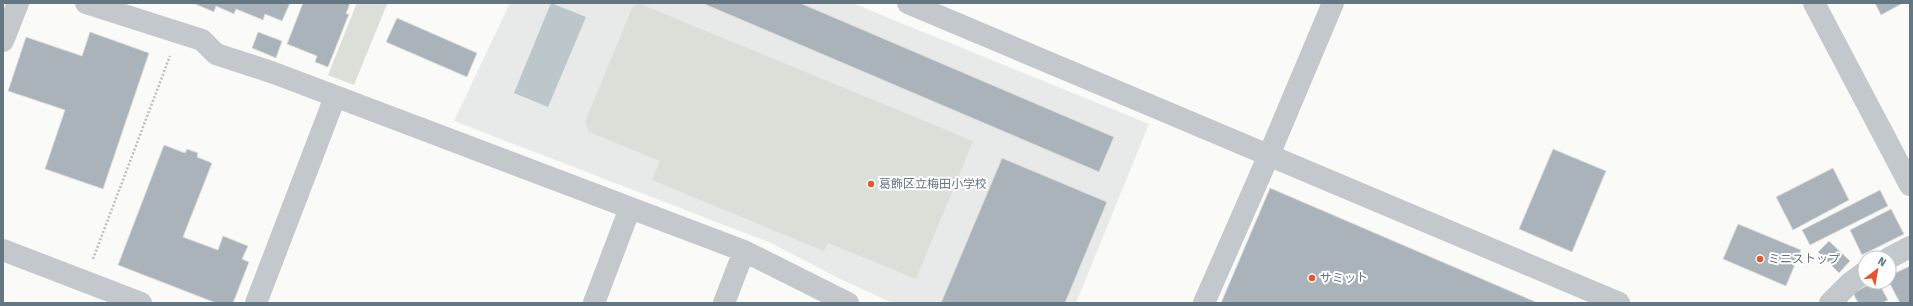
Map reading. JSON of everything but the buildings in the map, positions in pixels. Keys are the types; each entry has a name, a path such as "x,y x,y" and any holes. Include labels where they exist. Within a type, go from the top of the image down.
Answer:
{"street":[{"path":"3,41 18,3"},
{"path":"86,3 202,40 216,54 274,73 744,251 848,303"},
{"path":"908,3 1619,303"},
{"path":"1204,303 1270,155 1333,3"},
{"path":"1814,3 1910,185"},
{"path":"256,303 335,97"},
{"path":"594,303 630,208"},
{"path":"1897,254 1910,247"},
{"path":"3,250 141,303"},
{"path":"724,303 744,251"},
{"path":"1830,303 1857,278"}],"path":[{"path":"85,282 172,50"}],"shaded area":[{"path":"357,3 387,4 354,85 328,75"},
{"name":"葛飾区立梅田小学校","path":"510,3 852,3 1149,124 1076,303 893,303 842,280 771,243 454,121"},
{"path":"551,3 586,17 548,107 514,93"},
{"path":"638,3 973,141 916,279 828,243 824,251 652,180 660,161 589,132 585,122 633,6"}],"place":[{"name":"葛飾区立梅田小学校","path":"871,184"},
{"name":"ミニストップ","path":"1760,259"},
{"name":"サミット","path":"1312,278"}]}
